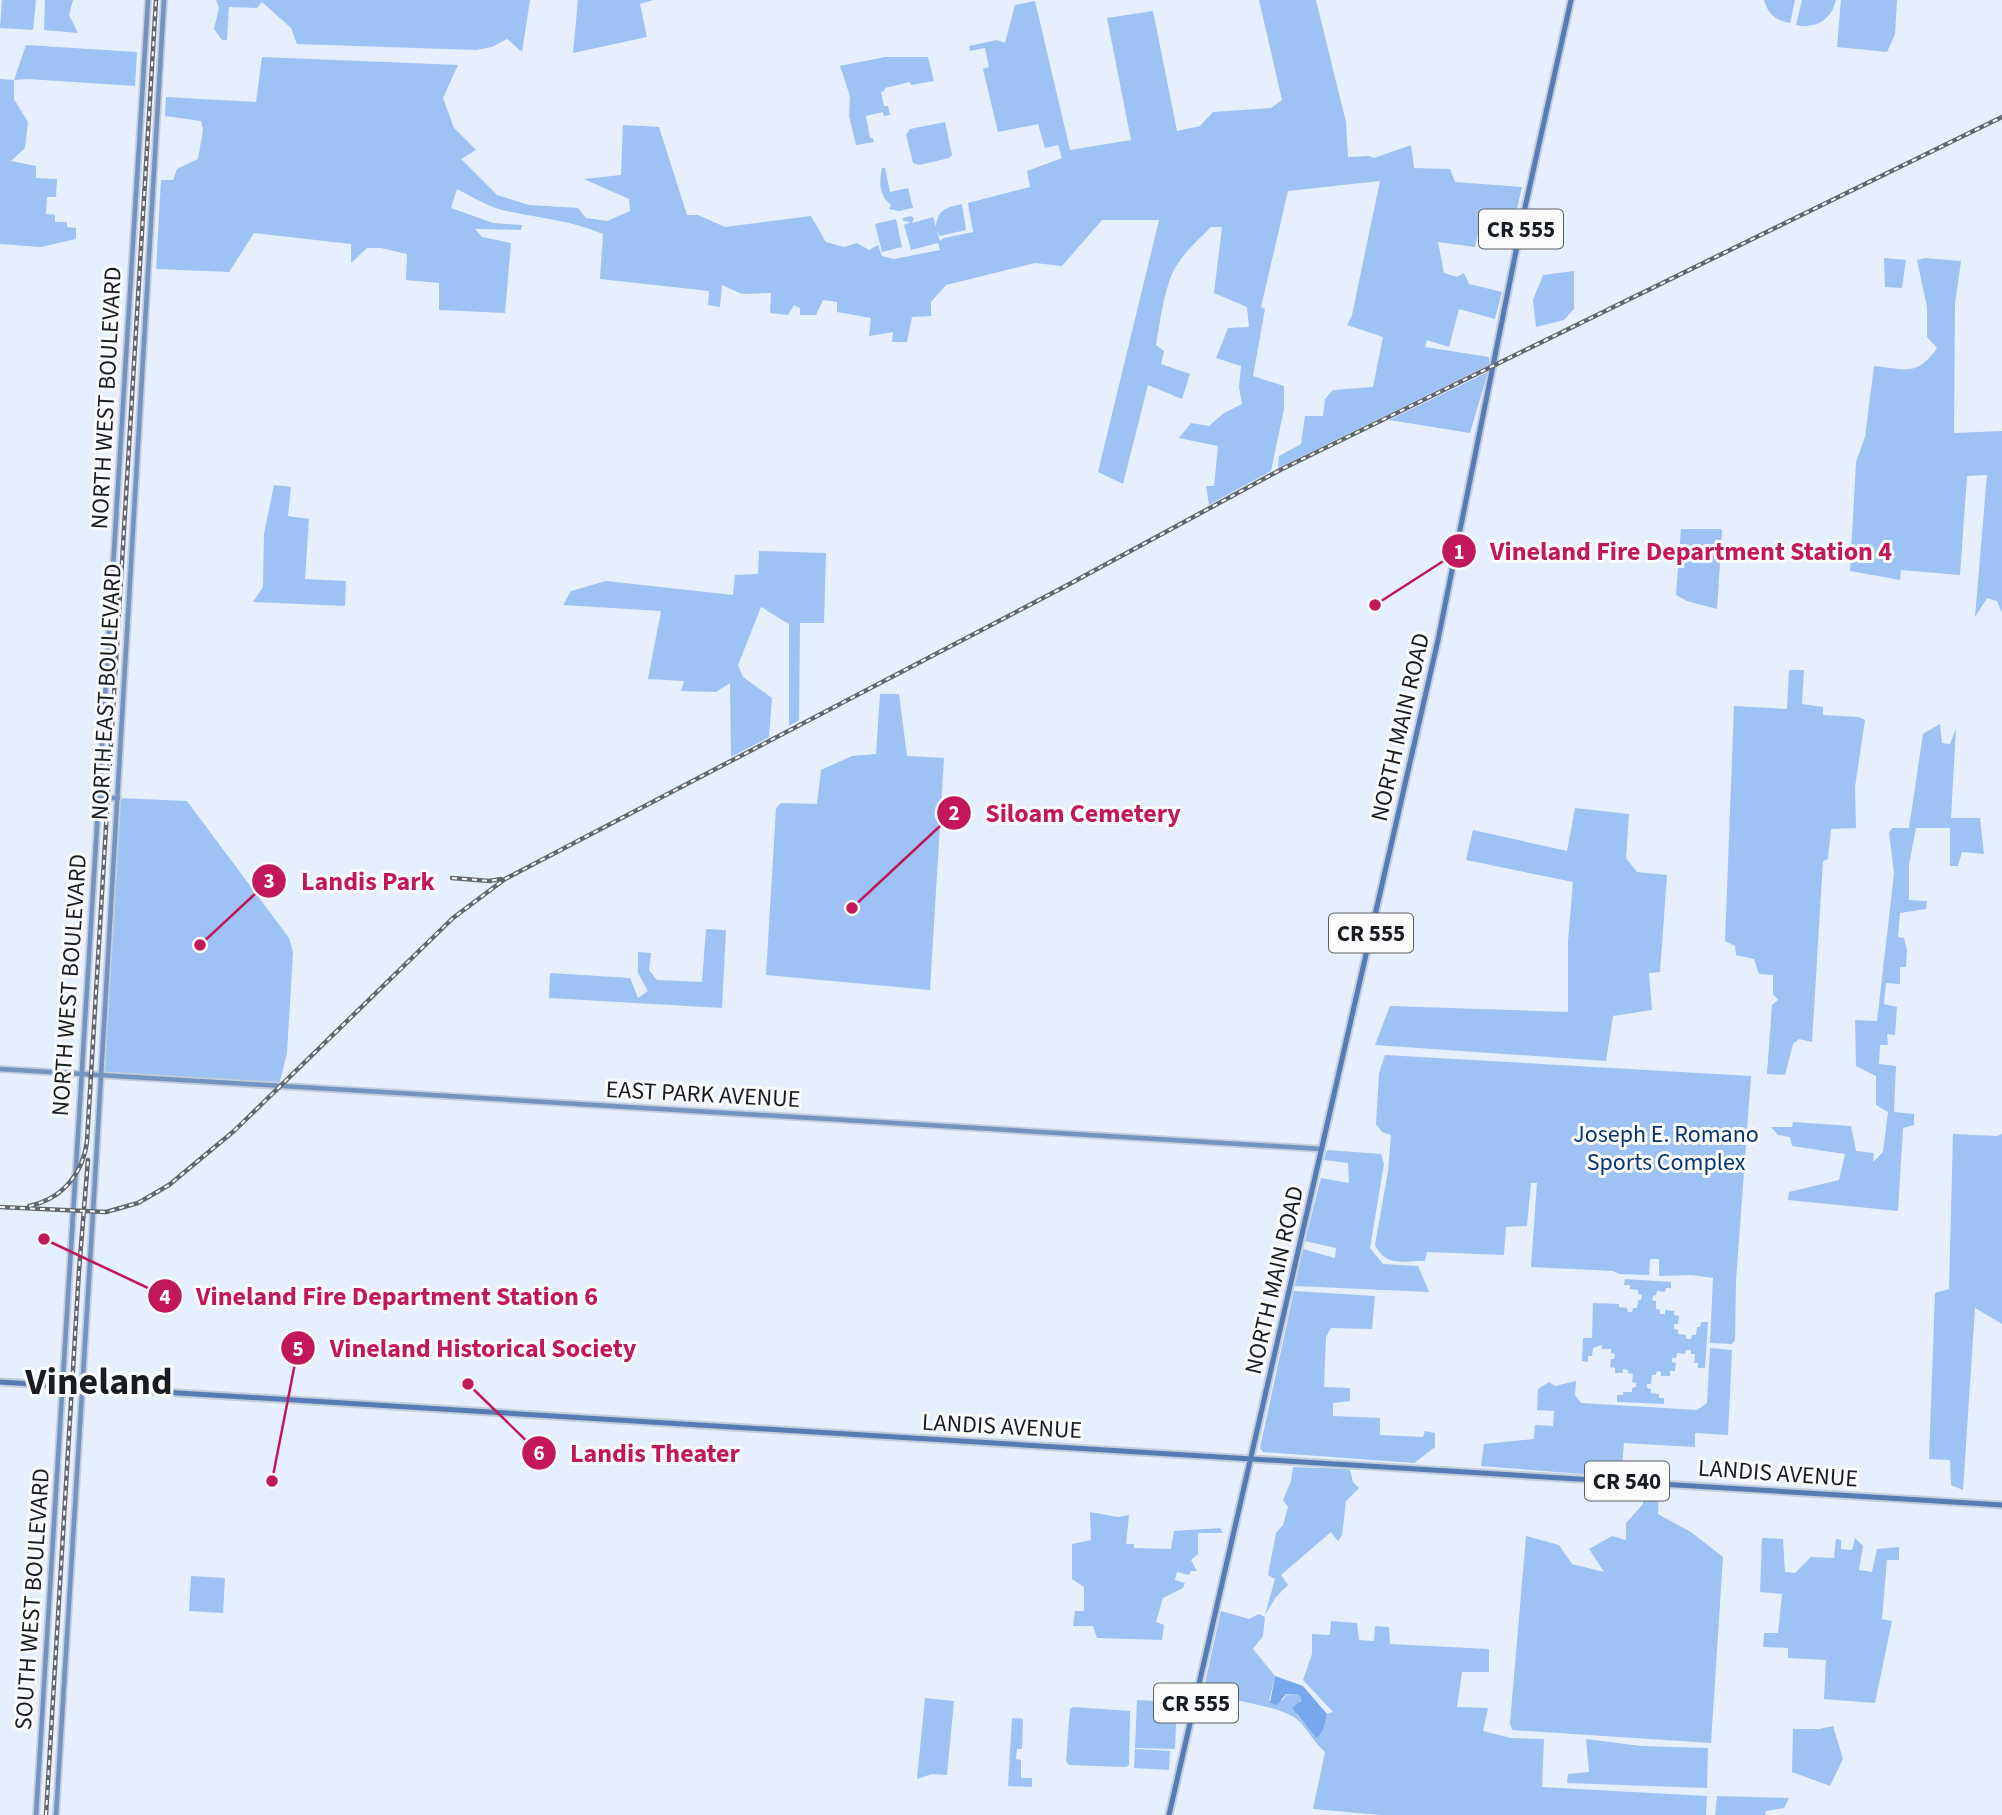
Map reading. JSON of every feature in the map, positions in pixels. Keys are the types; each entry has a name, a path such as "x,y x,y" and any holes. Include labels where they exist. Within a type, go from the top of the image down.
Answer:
{"main road":[{"name":"NORTH WEST BOULEVARD","path":"62,1385 148,0"},
{"name":"NORTH EAST BOULEVARD","path":"56,1815 164,0"},
{"name":"NORTH MAIN ROAD","path":"1251,1459 1440,628 1522,221 1571,0"},
{"path":"99,798 118,798"},
{"name":"EAST PARK AVENUE","path":"0,1069 1322,1149"},
{"name":"LANDIS AVENUE","path":"0,1382 2002,1505"},
{"name":"SOUTH WEST BOULEVARD","path":"36,1815 62,1385"},
{"name":"CR 555","path":"1169,1815 1251,1459"}],"green space":[{"path":"2,0 36,0 33,30 0,28"},
{"path":"45,0 73,0 69,15 78,33 44,30"},
{"path":"216,0 530,0 522,52 507,39 492,47 476,50 297,44 291,28 262,2 257,8 229,7 227,40 222,40 214,29 219,8"},
{"path":"578,0 653,0 640,4 647,37 573,53"},
{"path":"1259,0 1316,0 1346,122 1348,157 1374,158 1411,145 1414,168 1450,169 1455,182 1522,187 1514,222 1481,222 1475,247 1438,242 1444,273 1457,277 1464,273 1469,284 1502,292 1495,319 1459,309 1449,347 1427,340 1425,347 1489,357 1489,365 1278,468 1279,456 1301,444 1305,416 1323,416 1325,399 1333,390 1373,387 1383,337 1347,325 1352,315 1380,181 1288,191 1261,307 1265,309 1253,376 1284,386 1284,409 1271,471 1209,505 1206,486 1214,486 1218,446 1179,438 1191,423 1209,426 1224,413 1242,404 1239,387 1241,366 1216,358 1228,328 1249,327 1247,307 1214,293 1222,227 1211,227 1184,255 1172,274 1156,345 1164,351 1161,364 1190,374 1182,399 1148,385 1123,484 1098,472 1159,220 1102,220 1062,266 1035,263 946,285 931,302 931,316 912,317 907,342 892,342 893,332 869,336 871,318 837,312 837,302 823,300 816,315 800,315 800,308 794,305 788,315 770,313 771,293 742,294 722,285 720,307 708,305 709,291 600,279 603,234 566,222 502,210 457,189 451,208 493,223 522,225 521,230 475,229 482,237 511,243 505,313 439,310 439,283 406,280 407,254 367,248 351,263 351,244 254,233 229,272 156,269 161,180 173,180 177,169 198,159 203,130 201,121 165,116 166,97 256,102 262,57 458,65 443,98 454,128 476,150 461,159 497,195 529,205 578,208 586,218 607,221 630,211 629,199 584,179 621,175 623,125 659,127 687,215 698,215 725,227 811,216 826,242 844,247 857,243 869,250 878,245 882,256 894,259 940,250 938,243 911,250 904,225 911,222 903,221 903,218 911,216 914,218 912,223 933,217 936,227 938,217 944,210 962,204 966,230 940,236 937,231 940,241 973,232 968,203 1030,187 1027,171 1062,158 1058,145 1045,148 1038,124 998,132 983,69 989,67 985,48 970,51 969,46 997,40 1005,43 1015,5 1035,1 1070,150 1131,140 1107,18 1153,11 1177,131 1200,126 1213,112 1271,108 1282,100"},
{"path":"1764,0 1795,0 1790,23 1773,16"},
{"path":"1802,0 1836,0 1822,22 1803,26 1796,25"},
{"path":"1841,0 1897,0 1895,34 1887,52 1837,47"},
{"path":"26,45 137,52 135,86 14,80"},
{"path":"885,57 928,57 934,81 911,85 910,82 885,88 881,92 884,106 888,106 890,115 884,116 883,112 866,116 870,138 873,138 874,142 856,145 849,116 850,96 840,66"},
{"path":"0,79 14,80 14,99 28,122 25,148 11,161 36,166 36,178 57,179 56,197 47,197 46,214 55,215 55,222 67,222 67,227 76,228 76,239 41,247 0,244"},
{"path":"945,122 952,155 919,165 913,163 906,135 910,129"},
{"path":"882,168 885,168 890,192 908,188 913,208 899,211 889,209 891,205 881,188"},
{"path":"896,219 902,247 882,252 875,224"},
{"path":"1884,258 1906,260 1902,288 1885,287"},
{"path":"1925,258 1961,261 1955,304 1954,433 2002,431 2002,613 1997,601 1987,598 1975,617 1987,475 1967,476 1960,575 1901,570 1900,580 1850,571 1856,462 1865,437 1874,366 1910,369 1923,363 1937,348 1927,337 1927,307 1917,260"},
{"path":"1574,271 1574,309 1564,320 1536,327 1533,300 1543,275"},
{"path":"1488,372 1470,433 1389,420"},
{"path":"274,485 291,487 288,516 309,519 305,579 346,581 345,606 253,602 263,587 264,534"},
{"path":"1681,529 1721,529 1717,609 1687,601 1676,595"},
{"path":"759,551 826,553 824,623 800,623 799,720 789,726 789,624 761,607 738,665 743,677 772,698 769,737 731,757 730,683 716,692 681,691 684,681 648,679 661,611 563,605 571,591 606,581 733,595 735,575 758,574"},
{"path":"1789,670 1804,670 1802,704 1823,707 1823,715 1858,717 1865,720 1855,787 1856,828 1831,829 1828,859 1823,861 1812,1042 1799,1039 1793,1044 1785,1075 1767,1074 1772,1005 1778,1000 1773,994 1773,975 1759,974 1754,959 1736,955 1735,946 1725,941 1734,706 1787,709"},
{"path":"880,694 899,694 907,756 944,758 930,990 766,975 776,808 781,803 817,804 821,770 852,756 876,754"},
{"path":"1940,724 1942,743 1950,744 1956,728 1951,818 1980,818 1984,854 1962,852 1958,866 1950,866 1950,828 1916,828 1909,864 1909,900 1927,901 1926,909 1900,913 1898,937 1904,938 1907,950 1906,967 1900,967 1900,984 1886,983 1884,1004 1897,1007 1895,1035 1887,1034 1888,1045 1880,1045 1879,1064 1896,1066 1894,1112 1914,1114 1914,1125 1903,1128 1898,1211 1788,1200 1789,1192 1839,1180 1845,1154 1792,1146 1790,1137 1778,1135 1771,1127 1792,1127 1793,1122 1851,1126 1856,1151 1874,1153 1873,1162 1883,1152 1888,1112 1876,1105 1876,1076 1856,1066 1855,1020 1877,1021 1894,874 1889,833 1892,828 1909,828 1923,734"},
{"path":"118,798 187,801 289,938 293,952 287,1053 279,1085 101,1075"},
{"path":"1575,808 1629,814 1626,858 1637,872 1667,875 1660,972 1649,973 1652,1010 1613,1016 1606,1061 1375,1045 1390,1006 1568,1012 1568,941 1573,882 1466,860 1473,830 1567,851"},
{"path":"706,929 726,930 722,1008 549,998 550,973 630,978 638,998 648,991 638,973 638,952 651,953 649,970 657,980 702,982"},
{"name":"Joseph E. Romano Sports Complex","path":"1385,1055 1751,1076 1736,1281 1735,1340 1732,1344 1710,1343 1713,1278 1692,1275 1659,1276 1659,1259 1650,1259 1649,1275 1531,1267 1537,1183 1531,1183 1527,1226 1506,1227 1504,1255 1427,1252 1425,1261 1402,1262 1384,1257 1375,1245 1388,1171 1391,1135 1382,1132 1376,1124 1379,1073"},
{"path":"1953,1134 2002,1134 2002,1324 1975,1308 1963,1490 1951,1485 1950,1460 1929,1459 1935,1293 1949,1289"},
{"path":"1327,1150 1381,1154 1384,1164 1370,1248 1383,1264 1418,1266 1429,1292 1295,1286 1303,1249 1335,1258 1336,1248 1305,1241 1321,1178 1349,1183 1348,1163 1324,1160"},
{"path":"1625,1279 1671,1282 1671,1288 1666,1288 1665,1292 1657,1291 1652,1300 1656,1301 1656,1309 1660,1310 1660,1314 1665,1314 1665,1310 1674,1311 1674,1315 1679,1316 1674,1329 1678,1330 1678,1334 1686,1335 1686,1339 1696,1335 1701,1322 1708,1322 1705,1368 1698,1368 1698,1363 1694,1363 1695,1354 1686,1350 1685,1354 1677,1353 1676,1358 1672,1358 1672,1362 1676,1363 1675,1371 1670,1371 1670,1376 1661,1376 1661,1372 1657,1371 1656,1375 1652,1375 1651,1384 1647,1384 1651,1393 1664,1398 1664,1404 1617,1402 1617,1395 1632,1392 1636,1383 1632,1382 1633,1374 1628,1373 1628,1370 1615,1373 1615,1368 1610,1367 1615,1354 1611,1353 1611,1349 1602,1349 1602,1345 1593,1348 1588,1362 1582,1361 1583,1338 1592,1338 1593,1303 1619,1304 1619,1307 1627,1308 1628,1312 1637,1308 1642,1295 1638,1294 1638,1290 1630,1289 1630,1285 1624,1285"},
{"path":"1294,1291 1375,1296 1372,1329 1331,1328 1326,1337 1324,1387 1350,1388 1350,1401 1333,1403 1333,1416 1380,1418 1380,1435 1423,1437 1425,1431 1435,1433 1435,1447 1414,1463 1263,1452 1260,1448"},
{"path":"1710,1348 1732,1350 1728,1435 1695,1433 1695,1447 1624,1443 1621,1477 1481,1466 1484,1444 1534,1439 1535,1425 1553,1426 1554,1411 1537,1410 1538,1389 1549,1382 1555,1386 1576,1381 1575,1395 1581,1403 1697,1410 1707,1403"},
{"path":"1293,1467 1350,1470 1353,1482 1359,1488 1346,1501 1342,1535 1338,1541 1331,1532 1281,1575 1288,1585 1276,1597 1265,1615 1275,1579 1268,1575 1276,1533 1283,1525 1288,1507 1283,1500 1291,1481"},
{"path":"1644,1491 1659,1491 1658,1514 1691,1532 1723,1557 1711,1743 1512,1730 1510,1723 1526,1536 1559,1545 1572,1564 1604,1572 1589,1549 1612,1536 1626,1540 1626,1523 1643,1504"},
{"path":"1090,1512 1118,1517 1129,1515 1126,1544 1134,1544 1134,1548 1171,1549 1174,1531 1220,1528 1223,1533 1198,1533 1198,1554 1191,1560 1197,1571 1191,1571 1189,1575 1177,1572 1175,1580 1185,1583 1183,1588 1163,1598 1156,1622 1164,1625 1162,1640 1097,1638 1093,1626 1073,1626 1075,1611 1084,1611 1084,1587 1072,1579 1072,1544 1091,1540"},
{"path":"1762,1538 1783,1539 1785,1572 1795,1573 1811,1557 1834,1558 1836,1539 1841,1540 1841,1549 1852,1550 1855,1538 1863,1546 1859,1570 1872,1572 1877,1549 1899,1547 1899,1560 1887,1560 1882,1619 1892,1621 1875,1703 1824,1699 1826,1660 1788,1658 1788,1648 1763,1647 1764,1633 1778,1633 1782,1594 1760,1592"},
{"path":"191,1576 225,1578 223,1613 189,1611"},
{"path":"1221,1611 1249,1619 1259,1614 1265,1617 1263,1636 1253,1649 1275,1676 1269,1701 1283,1700 1286,1695 1298,1693 1302,1697 1297,1715 1316,1738 1324,1727 1327,1714 1333,1712 1303,1680 1312,1654 1312,1634 1330,1635 1331,1621 1357,1623 1359,1640 1374,1641 1375,1626 1389,1627 1390,1644 1489,1649 1489,1672 1462,1672 1457,1707 1488,1708 1483,1731 1511,1738 1544,1739 1542,1787 1707,1796 1706,1815 1381,1815 1313,1809 1325,1752 1300,1722 1286,1713 1227,1698 1223,1702 1208,1698 1203,1692"},
{"path":"925,1698 954,1701 947,1775 932,1774 917,1779"},
{"path":"1137,1700 1177,1702 1175,1749 1135,1748"},
{"path":"1070,1709 1130,1711 1129,1765 1069,1765 1066,1761"},
{"path":"1012,1718 1023,1719 1022,1749 1017,1749 1016,1759 1021,1760 1021,1778 1032,1778 1032,1787 1008,1786"},
{"path":"1833,1726 1843,1759 1830,1786 1792,1772 1793,1729"},
{"path":"1586,1739 1641,1746 1708,1748 1707,1788 1567,1783 1568,1774 1589,1772"},
{"path":"1135,1749 1170,1751 1169,1770 1134,1768"},
{"path":"1717,1796 1789,1798 1784,1808 1766,1811 1765,1815 1715,1815"}],"shaded area":[{"path":"1275,1676 1303,1686 1327,1714 1319,1736 1316,1738 1293,1709 1301,1701 1298,1694 1286,1694 1277,1705 1270,1703"}],"railway":[{"path":"29,1206 51,1198 69,1183 81,1164 87,1141 156,0"},
{"path":"0,1207 106,1212 138,1203 169,1185 234,1131 453,918 505,879 1062,588 1282,469 2002,117"},
{"path":"452,878 489,881 501,879"},
{"path":"46,1815 88,1160"}],"place":[{"name":"Vineland Fire Department Station 4","path":"1375,605"},
{"name":"Siloam Cemetery","path":"852,908"},
{"name":"Landis Park","path":"200,945"},
{"name":"Vineland Fire Department Station 6","path":"44,1239"},
{"name":"Landis Theater","path":"468,1384"},
{"name":"Vineland Historical Society","path":"272,1481"}],"district":[{"name":"Vineland","path":"99,1381"}]}
